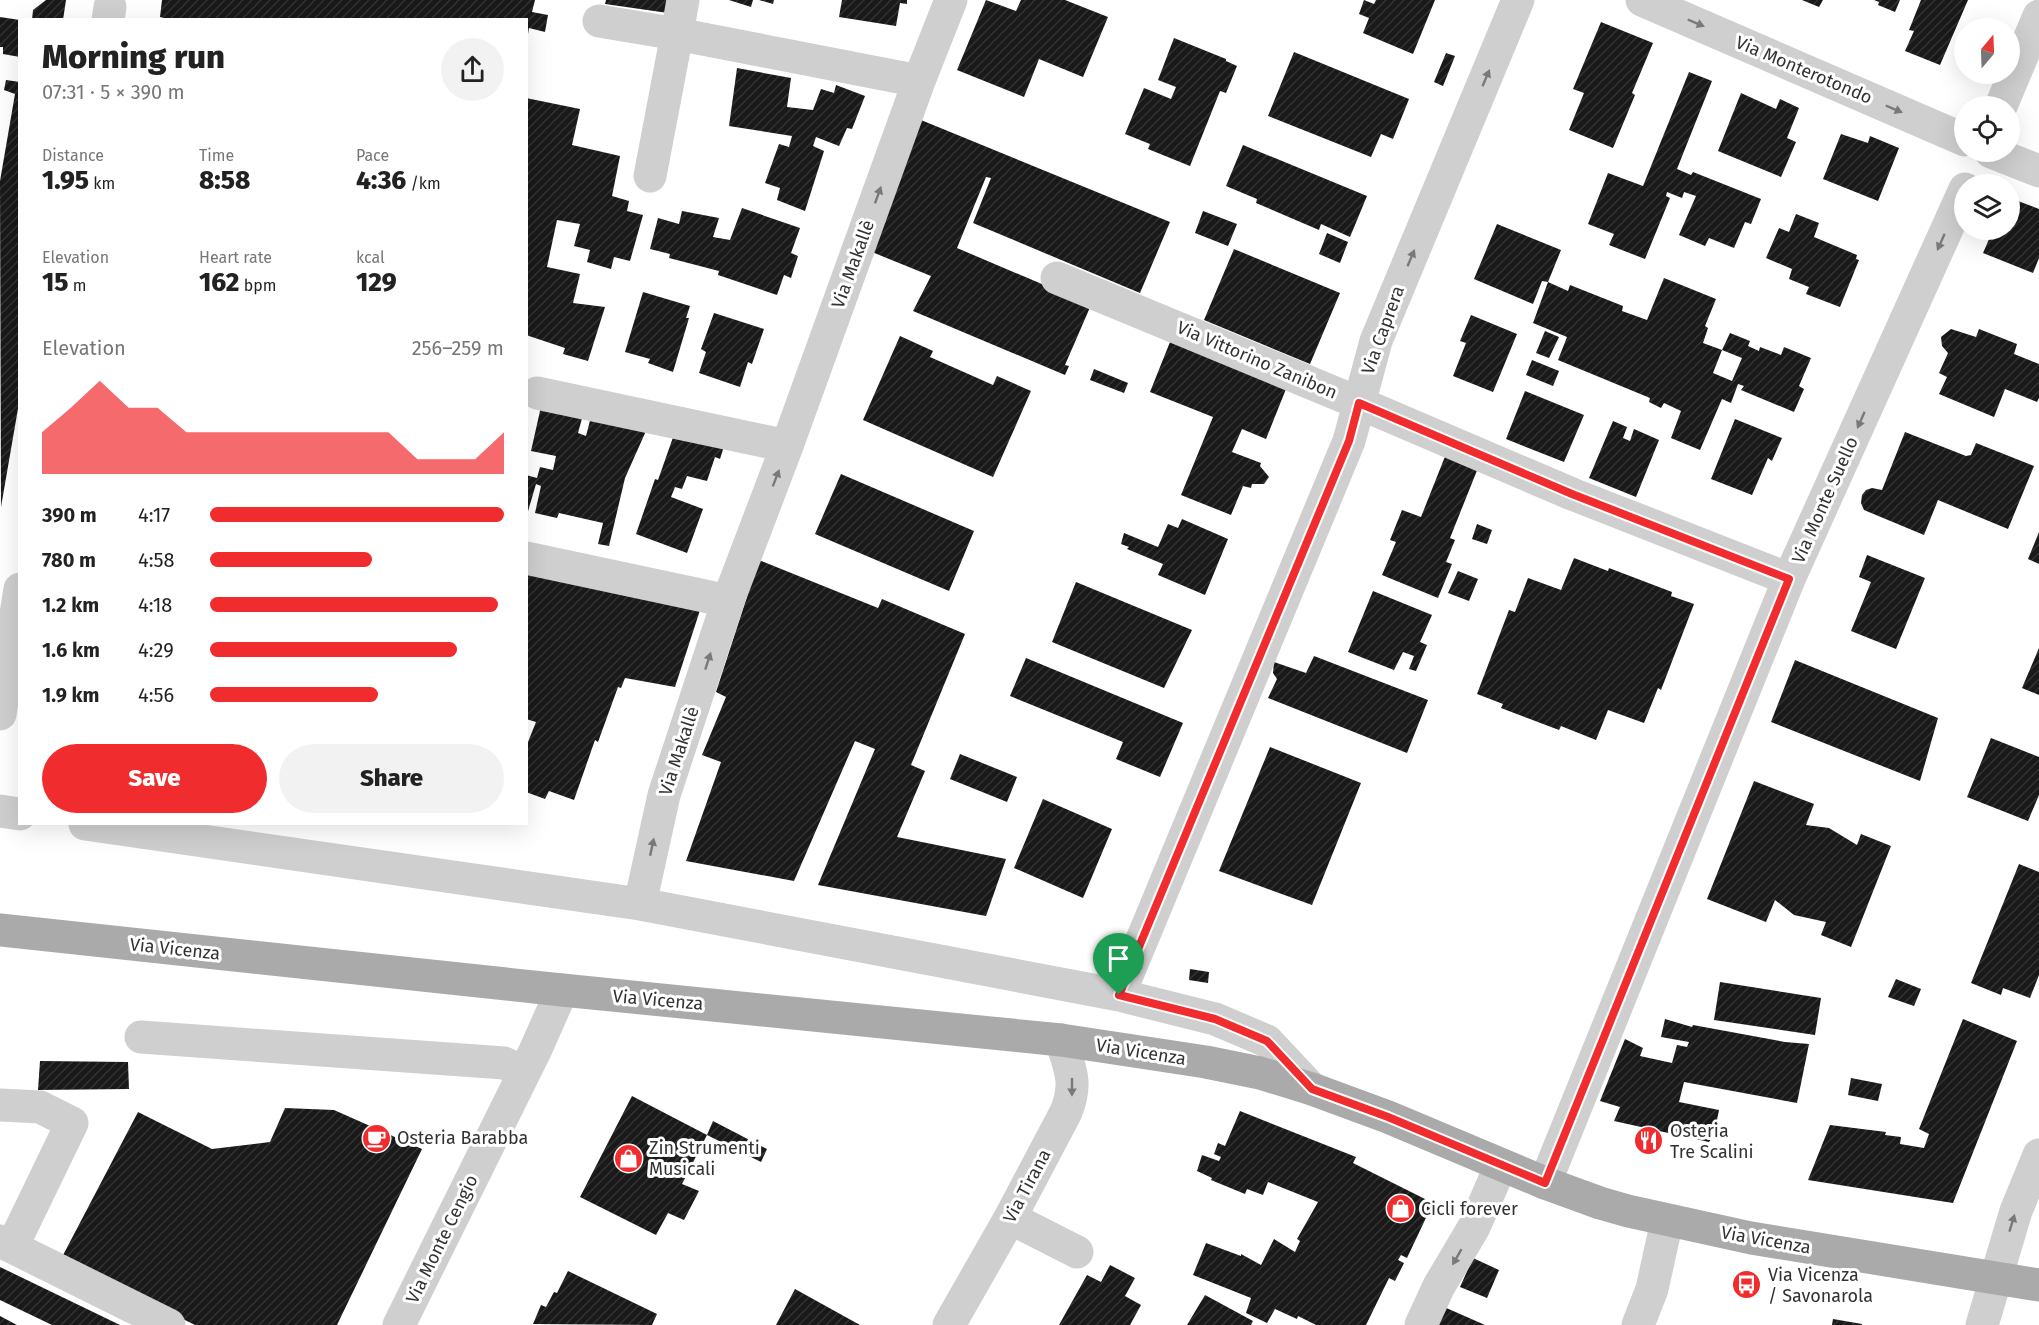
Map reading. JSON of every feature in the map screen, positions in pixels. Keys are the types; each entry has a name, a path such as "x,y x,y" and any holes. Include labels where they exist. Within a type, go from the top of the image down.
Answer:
{"main road":[{"name":"Via Vicenza","path":"0,930 1061,1040 1206,1062 1260,1073 1312,1089 1388,1117 1545,1183 1600,1203 1667,1221 1751,1238 2039,1285"}],"street":[{"path":"650,176 682,0"},
{"name":"Via Makallè","path":"640,904 663,795 728,601 788,446 919,81 951,0"},
{"name":"Via Caprera","path":"1119,995 1349,441 1376,342 1518,0"},
{"name":"Via Monterotondo","path":"1642,0 1954,135"},
{"path":"2005,96 2039,16"},
{"path":"599,21 919,81"},
{"path":"2017,162 2039,171"},
{"name":"Via Monte Suello","path":"1545,1183 1789,579 1954,213"},
{"name":"Via Vittorino Zanibon","path":"1058,278 1572,494 1789,579"},
{"path":"537,393 788,446"},
{"path":"528,558 728,601"},
{"path":"0,714 18,602"},
{"path":"0,811 18,814"},
{"name":"Via Vicenza","path":"92,825 640,904 1119,995 1215,1019 1267,1041 1312,1089"},
{"name":"Via Monte Cengio","path":"399,1325 562,990"},
{"path":"141,1037 504,1063 524,1072"},
{"name":"Via Tirana","path":"949,1325 1010,1218 1073,1095 1072,1077 1061,1040"},
{"path":"0,1105 40,1107 72,1123 6,1244 169,1325"},
{"path":"1982,1325 2016,1211 2039,1155"},
{"path":"1421,1325 1439,1286 1474,1227 1501,1165"},
{"path":"1010,1218 1077,1252"},
{"path":"1638,1325 1652,1289 1667,1221"}],"building":[{"path":"46,0 66,0 63,18 32,18 33,10"},
{"path":"162,0 535,0 532,12 548,15 545,32 529,28 528,34 528,18 160,17"},
{"path":"606,0 670,0 668,13 605,4"},
{"path":"729,0 753,0 751,7"},
{"path":"759,0 774,0 773,4"},
{"path":"842,0 907,0 907,4 900,3 896,26 839,17"},
{"path":"986,0 1016,11 1021,0 1065,0 1108,17 1083,77 1039,59 1024,97 957,70"},
{"path":"1364,0 1374,4 1376,0 1435,0 1413,54 1363,33 1369,18 1359,14"},
{"path":"1802,0 1823,0 1819,7"},
{"path":"1874,0 1900,0 1895,12 1878,5 1879,2"},
{"path":"1921,0 1968,0 1960,18 1954,18 1954,32 1940,65 1905,51 1914,31 1909,30"},
{"path":"0,17 18,20 18,57 3,54 3,47 0,47"},
{"path":"1601,22 1653,43 1632,93 1635,95 1613,148 1569,130 1584,93 1573,89"},
{"path":"1174,38 1226,59 1237,66 1226,93 1220,91 1190,166 1148,149 1150,144 1125,134 1144,88 1171,99 1176,87 1158,80"},
{"path":"1294,52 1409,99 1393,139 1381,134 1371,157 1268,116"},
{"path":"1446,53 1455,56 1443,86 1434,82"},
{"path":"737,68 791,78 787,107 813,110 821,89 834,93 836,85 865,96 852,129 847,128 839,146 816,137 813,146 824,151 805,211 777,200 780,188 765,183 779,144 789,147 792,136 729,126"},
{"path":"1689,72 1712,81 1677,169 1691,175 1693,172 1761,199 1751,224 1745,222 1734,248 1709,238 1705,246 1679,235 1696,196 1684,192 1682,198 1667,192 1666,196 1670,198 1645,259 1609,245 1614,234 1588,224 1608,173 1643,186"},
{"path":"6,80 18,82 18,409 1,507 0,181 15,94 4,90"},
{"path":"1741,93 1776,109 1780,99 1799,108 1787,138 1796,142 1781,177 1718,151"},
{"path":"528,98 580,109 572,145 620,156 612,196 629,201 627,211 643,215 630,261 614,257 611,269 587,262 590,250 574,246 580,224 557,220 547,267 580,274 573,303 605,307 588,361 563,354 565,348 528,336"},
{"path":"921,120 1170,222 1140,293 973,223 991,178 986,177 957,248 1091,305 1065,365 1069,366 1065,375 913,311 931,276 867,250"},
{"path":"1841,134 1868,143 1870,136 1899,148 1878,201 1823,179"},
{"path":"1243,145 1367,196 1350,237 1321,224 1319,230 1256,203 1257,199 1226,186"},
{"path":"2020,202 2039,209 2039,258 2033,273 1983,253 1989,240 2020,240"},
{"path":"742,208 800,228 791,253 798,256 791,278 784,275 777,295 718,275 719,271 669,258 670,254 650,249 658,218 679,224 682,211 719,218 713,237 730,240"},
{"path":"1203,211 1237,224 1228,246 1195,233"},
{"path":"1796,214 1819,223 1814,237 1857,255 1856,259 1859,260 1840,307 1806,294 1809,287 1789,279 1792,269 1766,258 1779,228 1789,232"},
{"path":"1497,224 1561,250 1548,282 1542,281 1533,304 1474,279"},
{"path":"1327,233 1348,242 1340,263 1319,254"},
{"path":"1234,249 1340,293 1310,364 1204,320"},
{"path":"1664,278 1716,299 1705,326 1708,328 1703,343 1722,350 1730,333 1750,341 1748,346 1759,351 1760,347 1781,355 1784,347 1811,358 1799,386 1804,389 1794,412 1741,390 1744,386 1738,384 1731,403 1722,399 1700,450 1671,438 1681,411 1664,403 1661,408 1649,402 1650,398 1558,360 1567,337 1533,323 1548,282 1568,291 1570,285 1623,306 1622,311 1647,320","holes":["1722,350 1742,358 1732,381 1713,373"]},
{"path":"643,292 690,306 686,318 689,318 673,372 648,363 650,359 625,352"},
{"path":"714,313 764,329 752,364 748,362 740,387 699,373 706,352 701,349"},
{"path":"1471,315 1517,334 1493,392 1453,376 1466,343 1460,341"},
{"path":"1951,329 1976,337 1979,329 2017,344 2014,354 2039,364 2037,402 2005,389 1994,417 1939,394 1947,377 1939,373 1948,353 1942,346 1941,337"},
{"path":"1545,331 1559,337 1549,358 1536,353"},
{"path":"900,336 933,351 930,357 993,385 997,376 1031,391 993,477 863,420"},
{"path":"1172,337 1288,384 1266,439 1242,429 1232,452 1261,463 1260,466 1269,477 1264,484 1252,484 1251,488 1243,486 1231,515 1181,495 1213,417 1150,392"},
{"path":"1532,360 1559,371 1553,386 1526,375"},
{"path":"1094,369 1128,383 1124,393 1090,380"},
{"path":"1525,391 1584,415 1564,462 1506,439"},
{"path":"542,402 584,411 578,433 586,436 593,409 650,422 625,478 609,546 598,544 603,523 559,513 557,518 535,513 541,486 536,484 528,511 528,476 537,478 540,467 553,470 556,456 531,451"},
{"path":"1735,419 1782,438 1772,461 1768,458 1752,495 1711,479"},
{"path":"1613,421 1627,427 1623,438 1630,441 1634,429 1659,440 1636,497 1589,478"},
{"path":"677,426 725,443 720,459 715,457 707,481 687,476 682,489 675,487 671,497 703,509 687,553 636,534"},
{"path":"1905,432 1966,456 1971,455 1976,443 2034,466 2008,529 1938,500 1924,535 1864,510 1861,503 1862,495 1866,490 1872,488 1882,490"},
{"path":"1446,454 1478,468 1450,538 1455,540 1446,562 1452,564 1438,598 1382,575 1396,542 1390,540 1402,510 1421,517"},
{"path":"841,474 974,531 949,591 815,534"},
{"path":"1182,519 1228,539 1205,595 1158,575 1163,564 1127,549 1129,547 1121,544 1124,533 1158,547 1168,524 1178,528"},
{"path":"1477,524 1492,530 1487,544 1472,539"},
{"path":"2039,532 2039,564 2028,559"},
{"path":"1867,555 1925,578 1896,649 1851,631 1871,582 1859,577"},
{"path":"1574,558 1608,571 1609,568 1672,592 1671,596 1694,604 1661,690 1658,688 1644,723 1608,710 1596,740 1561,726 1559,730 1501,708 1503,704 1477,694 1509,610 1515,612 1528,578 1561,590"},
{"path":"759,560 878,608 882,599 965,634 911,765 925,771 897,837 1006,859 986,916 818,885 875,749 855,741 794,881 686,861 721,762 702,755 726,697 716,692"},
{"path":"528,564 703,601 675,687 625,678 621,688 618,687 598,742 595,740 574,800 549,791 545,799 528,793 528,742 536,722 528,720"},
{"path":"1458,571 1478,579 1469,601 1448,593"},
{"path":"1076,582 1192,630 1164,688 1052,642"},
{"path":"1373,591 1432,615 1420,642 1427,645 1416,671 1409,669 1414,656 1403,652 1394,670 1348,652"},
{"path":"2039,648 2039,695 2022,688"},
{"path":"1314,656 1428,700 1407,753 1268,698 1277,679 1273,673 1274,662 1306,673"},
{"path":"1026,658 1183,723 1160,777 1116,759 1123,742 1010,696"},
{"path":"1795,660 1938,718 1920,781 1771,722"},
{"path":"1991,738 2039,757 2039,795 2028,821 1967,797"},
{"path":"1270,747 1361,783 1312,905 1219,871"},
{"path":"960,754 1017,777 1007,802 950,779"},
{"path":"1754,781 1814,804 1806,825 1829,828 1857,845 1861,834 1891,846 1851,947 1821,935 1826,922 1794,915 1775,900 1766,922 1707,899"},
{"path":"1043,799 1112,829 1083,898 1014,868"},
{"path":"2019,864 2039,872 2039,975 2030,998 2003,988 2001,995 1971,983"},
{"path":"1190,969 1209,972 1208,983 1189,980"},
{"path":"1896,979 1921,989 1914,1006 1888,997"},
{"path":"1720,982 1821,998 1815,1035 1714,1020"},
{"path":"1665,1019 1692,1027 1693,1025 1785,1042 1809,1044 1797,1103 1684,1082 1679,1102 1719,1110 1714,1135 1709,1142 1614,1121 1620,1107 1600,1101 1625,1039 1643,1048 1640,1056 1672,1063 1677,1045 1687,1047 1689,1042 1661,1037"},
{"path":"1963,1019 2017,1041 1953,1203 1808,1180 1830,1125 1886,1132 1885,1135 1901,1137 1900,1144 1924,1148 1929,1134 1919,1129"},
{"path":"40,1061 128,1062 129,1089 38,1090"},
{"path":"1851,1078 1882,1084 1878,1101 1848,1095"},
{"path":"632,1096 707,1135 682,1184 699,1191 684,1220 668,1213 656,1235 580,1197"},
{"path":"285,1108 334,1110 422,1149 337,1325 195,1325 61,1259 138,1112 212,1149 270,1142"},
{"path":"1240,1111 1356,1157 1353,1163 1433,1203 1407,1258 1401,1255 1398,1260 1404,1263 1395,1281 1389,1278 1366,1325 1316,1325 1298,1316 1297,1319 1275,1309 1267,1323 1246,1313 1251,1298 1193,1275 1206,1243 1241,1256 1241,1254 1261,1265 1274,1239 1295,1252 1300,1241 1297,1239 1318,1202 1268,1182 1263,1195 1247,1189 1245,1194 1211,1180 1212,1178 1197,1171 1202,1155 1219,1161 1221,1157 1214,1154 1218,1143 1225,1146"},
{"path":"713,1121 767,1149 761,1162 707,1135"},
{"path":"1473,1258 1499,1270 1487,1298 1460,1287"},
{"path":"1110,1265 1135,1278 1125,1296 1141,1305 1130,1325 1059,1325 1087,1275 1101,1282"},
{"path":"0,1267 120,1325 52,1325 0,1300"},
{"path":"568,1271 657,1314 652,1325 533,1324 541,1305 546,1307 554,1292 557,1293"},
{"path":"795,1289 860,1325 776,1325"},
{"path":"1205,1295 1253,1321 1251,1325 1187,1325"},
{"path":"1435,1303 1485,1325 1425,1325"},
{"path":"0,1316 17,1325 0,1325"},
{"path":"1833,1319 1862,1324 1862,1325 1832,1325"}],"place":[{"name":"Osteria Barabba","path":"376,1138"},
{"name":"Osteria Tre Scalini","path":"1649,1141"},
{"name":"Zin Strumenti Musicali","path":"628,1158"},
{"name":"Cicli forever","path":"1400,1209"},
{"name":"Via Vicenza / Savonarola","path":"1747,1285"}],"route":[{"path":"1359,403 1572,494 1789,579 1545,1183 1388,1117 1312,1089 1267,1041 1215,1019 1119,995 1349,441 1359,403"}]}
